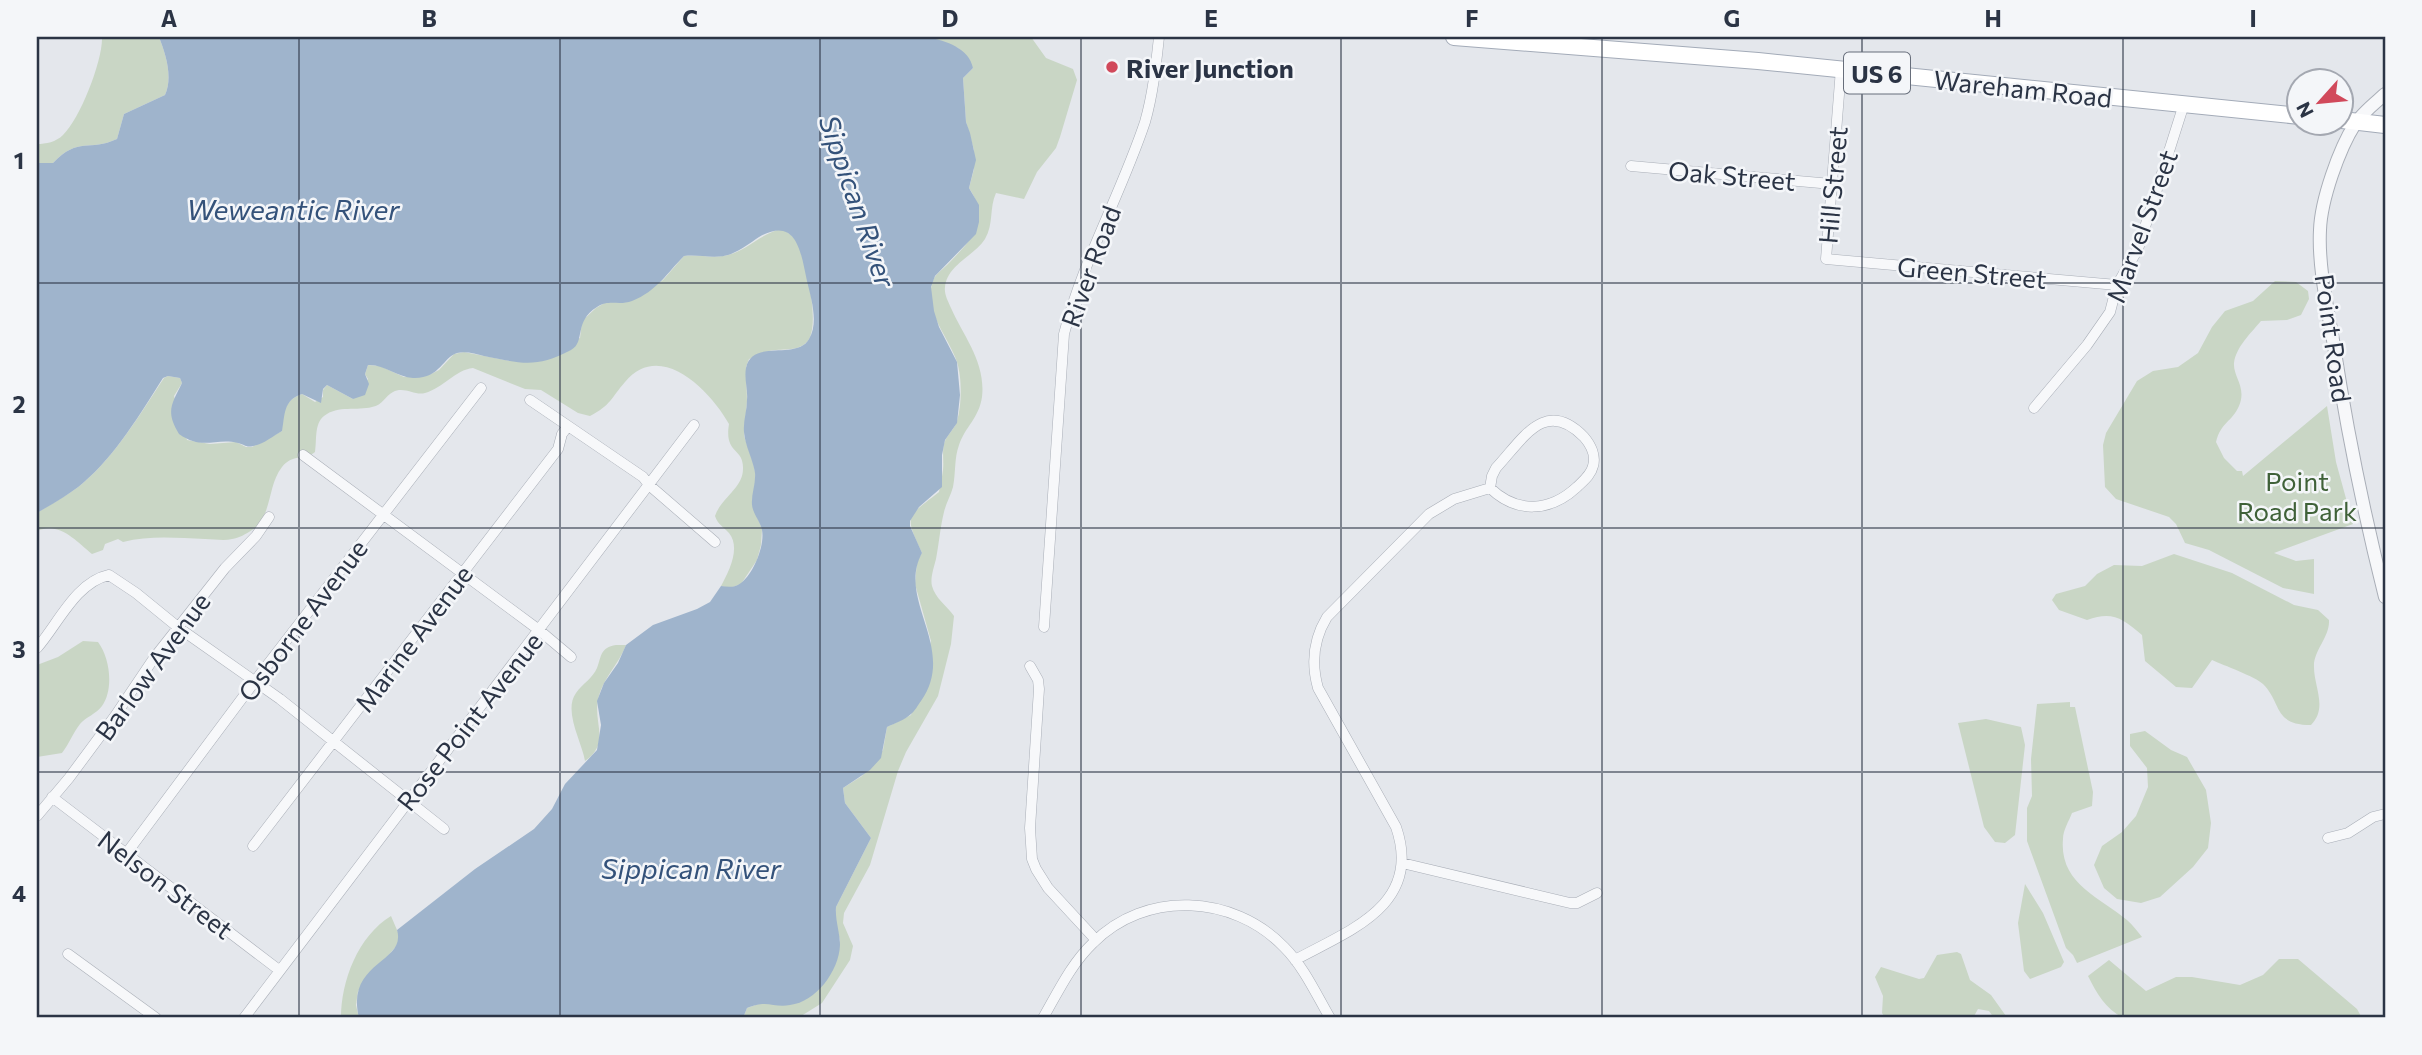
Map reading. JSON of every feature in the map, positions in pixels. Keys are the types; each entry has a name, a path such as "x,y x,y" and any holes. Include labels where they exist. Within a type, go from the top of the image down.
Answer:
{"main road":[{"name":"Wareham Road","path":"1454,37 1841,69 2286,115"},
{"path":"2356,122 2385,125"}],"street":[{"name":"River Road","path":"1044,627 1064,334 1080,282 1144,123 1153,84 1159,37"},
{"name":"Hill Street","path":"1826,259 1841,69"},
{"name":"Point Road","path":"2356,116 2385,94"},
{"name":"Marvel Street","path":"2034,408 2087,345 2110,312 2117,285 2138,249 2184,104"},
{"name":"Point Road","path":"2345,136 2320,229 2325,293 2347,428 2367,527 2385,597"},
{"name":"Oak Street","path":"1631,166 1832,184"},
{"name":"Green Street","path":"1826,259 2117,285"},
{"name":"Osborne Avenue","path":"126,854 255,681 481,388"},
{"path":"530,400 643,477 715,542"},
{"path":"1544,420 1560,420 1570,425 1587,440 1593,453 1591,473 1557,503 1537,507 1514,503 1500,497 1490,488 1496,468 1535,426 1544,420"},
{"name":"Rose Point Avenue","path":"244,1018 694,425"},
{"name":"Marine Avenue","path":"253,846 558,449 562,434 568,426"},
{"path":"303,455 571,657"},
{"path":"1296,960 1377,912 1394,890 1402,863 1396,827 1321,697 1314,670 1316,642 1322,625 1332,610 1422,520 1446,503 1490,488"},
{"name":"Barlow Avenue","path":"37,816 116,716 154,658 269,517"},
{"path":"37,648 85,587 97,577 109,575 255,681 444,829"},
{"path":"1030,666 1038,680 1039,689 1030,828 1032,859 1048,888 1096,940"},
{"name":"Nelson Street","path":"52,797 279,970"},
{"path":"2328,838 2348,833 2373,817 2385,814"},
{"path":"1402,863 1570,904 1597,893"},
{"path":"1043,1018 1077,961 1096,940 1120,922 1148,910 1177,905 1222,909 1250,921 1275,938 1296,960 1330,1018"},
{"path":"68,954 156,1018"}],"green space":[{"path":"102,37 159,37 168,73 165,95 124,114 117,139 77,147 53,163 37,163 37,144 51,142 60,137 70,127 83,103 95,74"},
{"path":"929,37 1031,37 1046,58 1073,69 1077,80 1056,148 1037,172 1024,199 996,193 990,228 985,239 947,279 946,298 973,351 981,373 982,385 978,411 957,450 953,487 944,512 932,576 932,586 936,594 954,616 951,644 938,696 906,752 870,865 844,913 843,923 853,946 850,960 822,1003 798,1018 743,1018 747,1008 764,1002 772,1003 840,941 835,919 836,907 871,838 845,803 843,788 862,776 883,750 887,727 911,715 931,641 915,584 917,561 922,553 912,531 911,518 914,512 939,492 944,444 957,421 961,391 957,362 934,313 931,292 935,276 970,239 978,221 978,211 976,200 969,188 974,169 974,150 966,122 963,78 973,68 958,48"},
{"path":"782,229 795,239 801,253 811,295 813,324 811,335 802,346 767,352 749,359 746,367 744,436 756,477 752,504 762,529 757,560 741,584 730,588 721,586 732,560 734,545 729,533 715,516 742,476 741,457 729,441 729,424 698,385 669,368 654,366 639,370 625,382 607,405 590,416 578,413 541,390 525,389 473,368 460,372 425,393 397,390 376,406 341,409 329,413 319,423 315,452 294,458 282,467 259,524 235,538 154,538 123,542 118,539 105,544 103,550 92,554 60,530 37,531 37,513 72,491 95,472 117,447 168,376 180,378 182,383 174,396 187,440 210,444 236,442 252,447 282,431 285,409 291,400 302,394 315,402 323,397 323,390 327,385 353,399 368,379 365,374 368,365 380,366 404,377 429,375 439,370 454,354 464,352 510,361 580,338 582,321 596,308 608,301 631,301 663,280 684,256 728,255"},
{"name":"Point Road Park","path":"2275,281 2296,282 2308,291 2309,299 2301,315 2287,320 2261,321 2241,346 2234,363 2241,399 2216,442 2224,458 2237,471 2242,471 2243,476 2327,406 2336,462 2353,524 2274,553 2296,561 2314,559 2314,594 2283,588 2209,550 2185,543 2176,524 2169,517 2116,499 2105,487 2103,445 2106,433 2137,381 2153,371 2178,367 2198,353 2212,327 2225,311 2253,301"},
{"path":"2174,554 2232,573 2294,605 2318,610 2329,620 2327,632 2314,661 2319,712 2311,725 2299,724 2284,717 2269,691 2259,681 2212,660 2192,688 2176,687 2145,661 2142,635 2128,624 2110,616 2087,620 2059,610 2052,600 2056,594 2085,586 2097,574 2114,565 2142,566"},
{"path":"83,641 98,642 105,656 109,674 106,699 100,709 80,724 62,753 37,757 37,665 58,657"},
{"path":"616,645 626,645 600,692 597,708 599,740 593,754 585,761 572,717 573,700 578,690 595,672 604,650"},
{"path":"2070,702 2070,707 2075,707 2093,792 2092,806 2072,813 2065,829 2063,854 2074,878 2093,896 2127,920 2142,937 2077,963 2066,948 2027,841 2027,808 2032,796 2031,759 2037,704"},
{"path":"1986,719 2021,727 2025,745 2015,835 2005,843 1995,842 1984,827 1958,723"},
{"path":"2145,731 2171,750 2187,757 2206,790 2211,823 2208,848 2193,867 2160,897 2141,903 2117,899 2104,888 2094,865 2102,846 2122,832 2136,816 2148,787 2147,768 2130,746 2130,734"},
{"path":"2025,884 2043,913 2064,962 2061,967 2030,979 2024,971 2018,923"},
{"path":"391,916 400,937 398,944 358,991 356,1005 359,1018 341,1018 344,989 354,961 369,935"},
{"path":"1957,952 1961,954 1970,980 1991,995 2005,1018 1994,1018 1989,1011 1978,1009 1973,1018 1885,1018 1882,1013 1883,996 1875,977 1881,967 1919,979 1924,978 1937,955"},
{"path":"2279,959 2298,959 2357,1009 2362,1018 2123,1018 2102,1000 2088,976 2109,960 2146,991 2176,977 2240,985 2263,975"}],"water":[{"path":"159,37 928,37 949,43 967,55 973,68 963,78 966,122 976,160 969,188 979,205 979,222 976,234 935,276 931,287 939,327 957,362 960,395 957,423 945,440 942,487 919,507 910,521 922,553 916,571 916,588 931,643 931,681 912,713 887,727 881,758 870,770 843,788 845,803 871,838 836,907 839,955 831,975 809,998 790,1005 754,1005 747,1008 743,1018 359,1018 357,999 360,985 368,974 393,950 398,941 397,930 475,869 534,829 552,809 565,784 597,750 601,725 597,701 626,645 653,625 710,602 721,586 739,585 754,566 762,536 752,505 755,473 744,432 746,368 750,359 757,354 795,349 803,345 812,333 812,303 795,240 782,231 772,231 725,256 684,256 655,287 641,297 597,307 585,319 575,346 547,360 528,363 460,352 452,355 435,372 413,378 380,366 368,365 365,374 369,384 365,395 353,399 327,385 323,389 321,403 302,394 288,404 282,431 253,446 230,442 195,442 179,434 171,413 182,383 180,378 168,376 163,378 127,434 95,472 72,491 37,513 37,163 53,163 77,147 117,139 124,114 165,95 168,73"}],"place":[{"name":"River Junction","path":"1112,67"}],"water label":[{"name":"Sippican River","path":"858,201"},
{"name":"Weweantic River","path":"293,209"},
{"name":"Sippican River","path":"691,868"}]}
